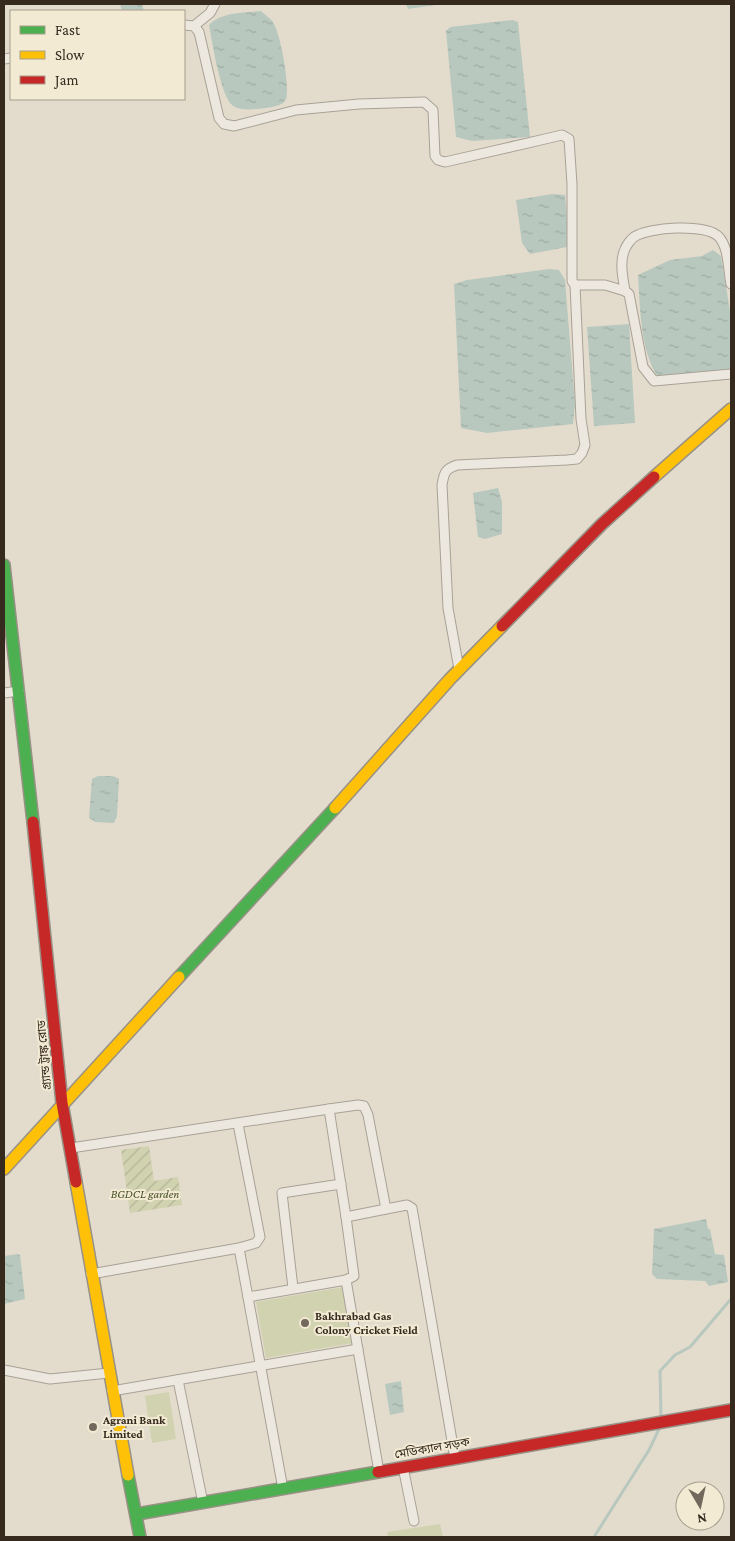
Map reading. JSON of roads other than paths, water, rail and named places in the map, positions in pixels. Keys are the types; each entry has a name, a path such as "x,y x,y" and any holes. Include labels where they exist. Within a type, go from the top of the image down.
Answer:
{"main road":[{"path":"4,1169 62,1102 311,835 459,669 602,524 731,409"},
{"name":"গ্র্যান্ড ট্রাঙ্ক রোড","path":"4,565 50,974 62,1102 91,1274 140,1537"},
{"name":"মেডিক্যাল সড়ক","path":"137,1514 731,1410"}],"street":[{"path":"185,26 194,26 210,14 215,4"},
{"path":"194,26 199,32 219,118 224,124 234,126 296,110 359,104 424,102 433,110 435,156 438,160 445,162 544,138 562,135 568,139 572,184 572,281 575,285 581,420 585,445 582,453 577,458 567,460 457,465 448,468 444,473 442,485 448,608 459,669"},
{"path":"731,284 726,254 719,237 705,229 671,228 634,237 625,249 622,266 625,291 631,300 642,367 654,382 731,374"},
{"path":"575,285 605,285 625,291"},
{"path":"4,693 19,691"},
{"path":"71,1148 358,1105 366,1110 386,1209"},
{"path":"248,1296 346,1280 354,1276 329,1109"},
{"path":"91,1274 239,1248 256,1243 260,1236 238,1124"},
{"path":"293,1288 282,1193 341,1184"},
{"path":"346,1217 408,1205 412,1208 455,1458"},
{"path":"239,1248 283,1489"},
{"path":"346,1280 378,1472"},
{"path":"112,1391 358,1348"},
{"path":"4,1370 50,1379 109,1373"},
{"path":"178,1380 203,1503"},
{"path":"403,1468 414,1521"}],"water":[{"path":"120,4 142,4 144,10 122,10"},
{"path":"406,4 442,4 408,9"},
{"path":"261,11 273,22 277,30 286,73 286,99 280,105 274,107 240,109 232,105 224,90 217,67 209,25 226,15"},
{"path":"513,20 518,22 530,137 472,141 456,137 446,31 450,27"},
{"path":"552,194 565,195 569,242 567,247 530,254 522,243 516,200"},
{"path":"713,250 721,256 731,317 731,369 659,378 648,356 642,328 638,275 670,260 702,256"},
{"path":"549,269 559,270 565,280 575,404 573,424 487,433 461,428 454,284 467,280"},
{"path":"629,324 635,423 594,426 587,327"},
{"path":"498,488 502,502 502,534 485,539 478,537 473,493"},
{"path":"98,776 113,776 119,779 117,816 114,823 95,822 89,818 92,779"},
{"path":"706,1219 715,1254 724,1255 728,1282 709,1286 705,1281 657,1279 652,1274 654,1229"},
{"path":"20,1255 25,1299 4,1304 4,1256"},
{"path":"401,1381 404,1412 390,1415 385,1384"}],"waterway":[{"path":"661,1418 660,1371 675,1355 690,1347 731,1299"},
{"path":"594,1537 649,1450 660,1427"}],"place":[{"name":"Bakhrabad Gas Colony Cricket Field","path":"305,1323"},
{"name":"Agrani Bank Limited","path":"93,1427"}],"park label":[{"name":"BGDCL garden","path":"145,1194"}]}
